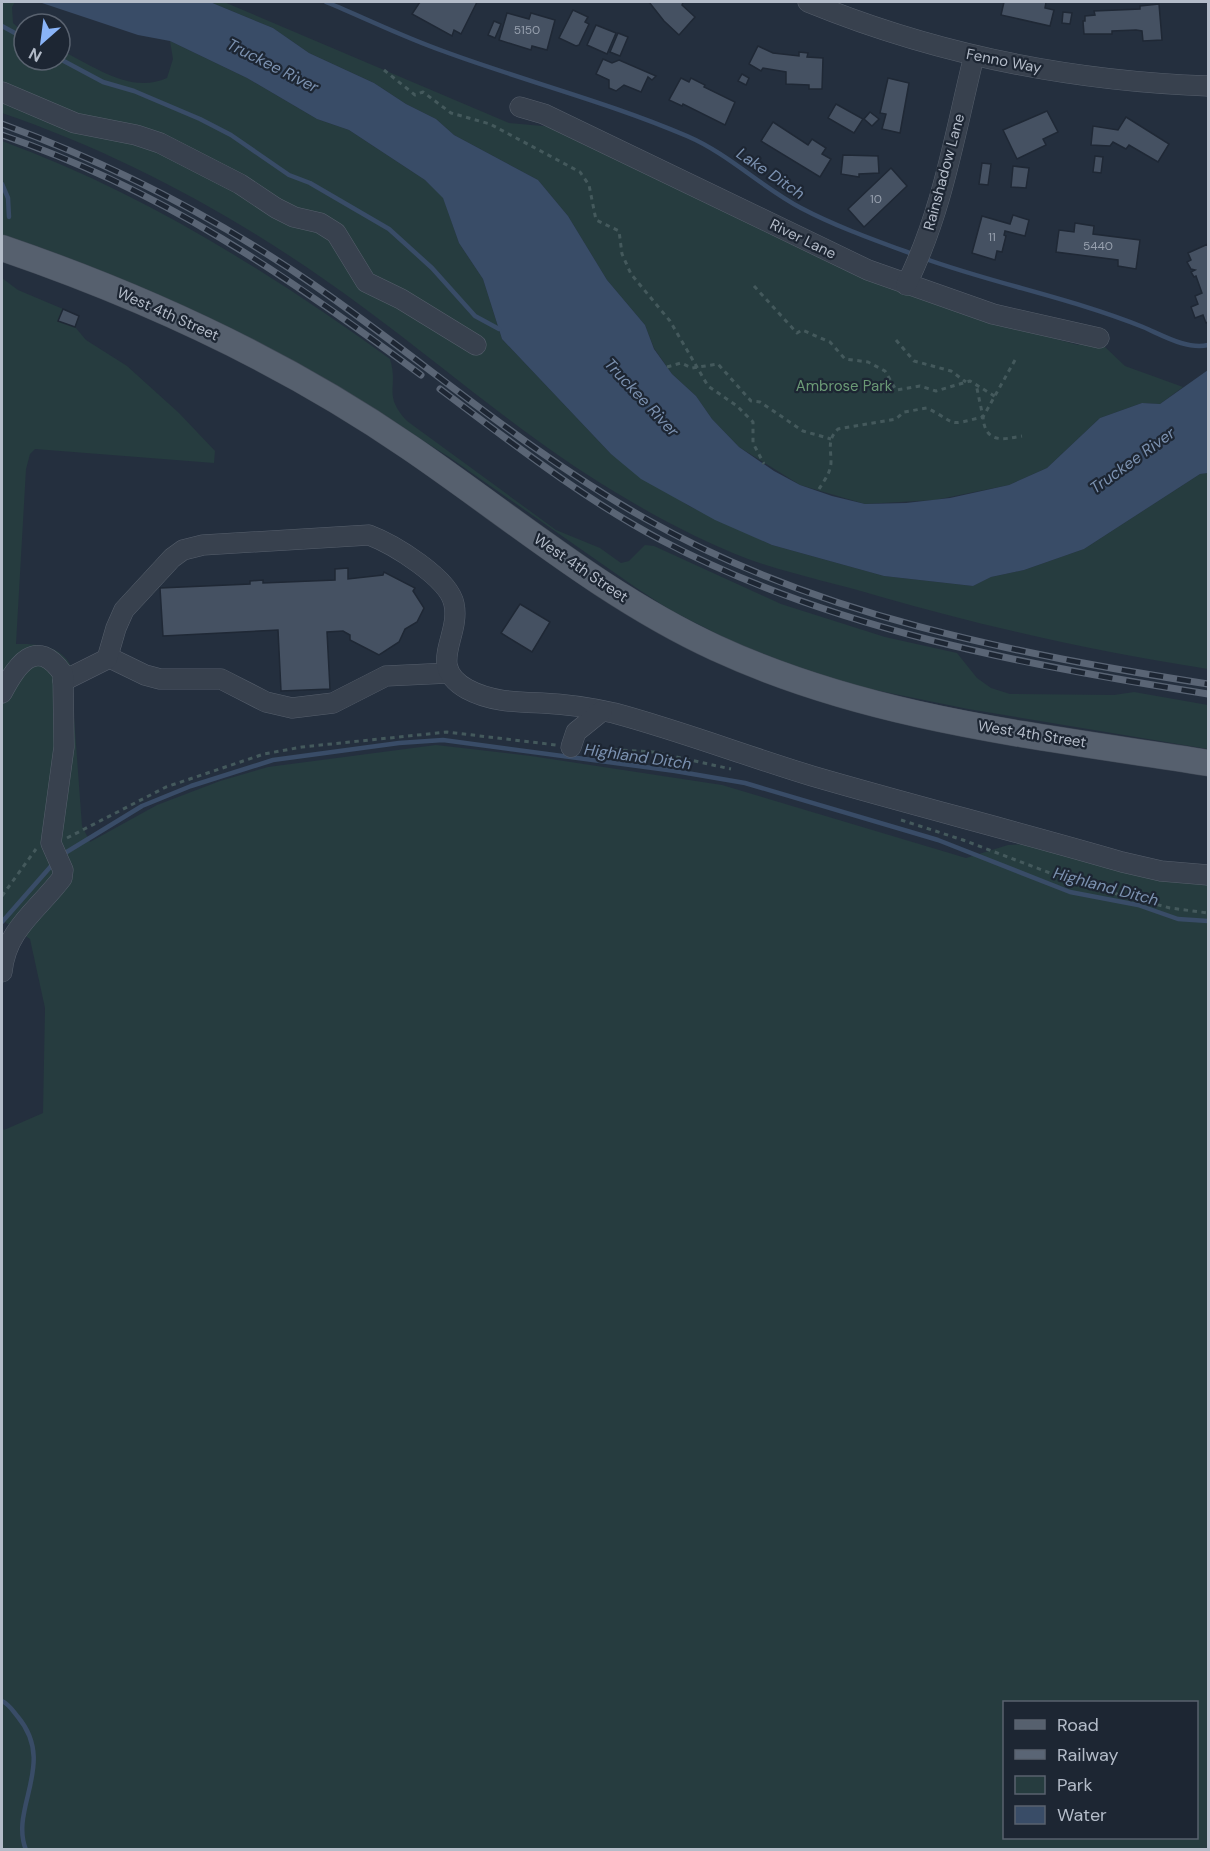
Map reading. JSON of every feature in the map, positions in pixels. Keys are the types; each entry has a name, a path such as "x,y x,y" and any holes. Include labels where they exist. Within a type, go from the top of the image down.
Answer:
{"main road":[{"name":"West 4th Street","path":"2,248 111,288 171,314 295,376 407,445 632,603 712,647 838,696 918,716 1209,763"}],"street":[{"name":"Fenno Way","path":"808,2 885,30 974,56 1146,84 1209,86"},
{"name":"Rainshadow Lane","path":"910,277 924,247 974,56"},
{"path":"2,92 75,123 136,135 160,143 240,184 285,212 320,223 336,233 366,282 401,299 476,345"},
{"name":"River Lane","path":"519,106 544,114 838,257 910,277 993,314 1099,338"},
{"path":"63,681 102,664 108,657 124,610 163,567 183,549 203,545 369,535 391,545 434,577 451,594 455,610 447,653 449,673"},
{"path":"2,693 20,662 31,656 43,657 56,664 63,681 64,747 51,843 63,870 62,878 16,930 8,945 2,972"},
{"path":"108,657 145,675 160,679 221,679 272,704 292,708 333,703 386,676 449,673 469,690 503,701 544,703 602,711 694,735 810,775 1122,861 1161,871 1209,875"},
{"path":"571,747 573,735 602,711"}],"path":[{"path":"384,70 415,95 423,92 451,113 490,124 580,172 589,185 596,220 619,231 622,254 631,274 670,321 698,365 708,386 737,406 753,422 753,443 764,464"},
{"path":"754,286 797,333 802,330 811,333 830,342 845,359 868,362 885,370 896,390 920,386 936,391 966,382"},
{"path":"896,340 914,361 951,371 966,382 976,384 996,397"},
{"path":"819,489 827,476 831,461 831,439 838,429 844,426 855,428 896,419 904,412 927,408 951,424 964,424 982,417 996,397 1015,360"},
{"path":"667,367 681,363 692,368 698,365 718,364 751,401 760,402 803,431 831,439"},
{"path":"976,384 983,427 989,435 1006,441 1022,436"},
{"path":"2,896 35,850 69,838 166,787 264,754 302,747 447,732 571,747 654,752 740,772"},
{"path":"895,818 963,840 1079,884 1170,908 1209,913"}],"green space":[{"path":"2,2 15,2 12,7 12,72 72,72 72,56 126,81 153,82 167,78 173,59 170,41 247,78 317,119 349,130 425,180 443,197 459,243 483,279 502,339 611,454 689,506 772,545 884,576 973,586 991,577 1024,570 1084,549 1200,474 1208,473 1208,669 1083,647 1001,628 780,569 714,545 647,511 582,471 487,403 364,308 279,249 235,222 190,196 98,150 2,113"},
{"name":"Ambrose Park","path":"210,2 224,2 509,123 554,127 872,281 1000,324 1078,345 1082,342 1105,347 1125,366 1183,387 1160,404 1142,403 1100,418 1047,468 1009,485 935,500 865,504 800,485 739,447 712,419 696,396 672,374 654,348 645,325 607,280 568,216 538,180 454,135 436,119 406,104 374,83 309,53 273,28"},
{"path":"2,141 54,161 154,209 203,236 298,295 390,359 393,397 399,412 407,421 556,530 600,548 621,563 629,561 645,545 654,546 781,604 885,637 957,653 977,678 991,688 1010,694 1114,695 1134,692 1208,705 1208,749 968,709 870,689 826,678 733,642 670,610 449,457 349,394 67,258 2,235"},
{"path":"2,278 18,290 63,309 59,321 75,327 86,340 127,366 179,413 215,451 214,463 35,449 30,454 26,469 16,644 38,645 56,650 69,663 74,672 76,684 72,690 82,826 90,842 157,805 220,781 268,767 436,745 531,756 722,785 966,858 1008,845 1028,844 1208,883 1208,1849 2,1849 2,1128 4,1130 43,1113 45,1008 30,939 2,920"}],"water":[{"name":"Truckee River","path":"39,2 210,2 273,28 309,53 374,83 406,104 436,119 454,135 538,180 568,216 607,280 645,325 654,349 672,374 696,396 712,419 739,447 774,471 800,485 865,504 906,503 950,498 1009,485 1047,468 1100,418 1142,403 1160,404 1208,370 1208,473 1200,474 1084,549 1024,570 991,577 973,586 884,576 772,545 715,520 641,479 611,454 502,339 483,279 459,243 443,198 425,180 349,130 317,119 247,78 170,41 138,35"}],"building":[{"path":"420,2 477,2 461,34 454,30 452,36 412,14"},
{"path":"649,2 683,2 682,5 695,17 679,35"},
{"path":"1004,2 1046,2 1045,8 1054,10 1050,26 1001,15"},
{"path":"1159,4 1162,40 1143,41 1142,31 1136,30 1112,31 1112,34 1084,34 1085,16 1095,15 1094,11 1140,9 1140,6"},
{"path":"573,10 588,17 585,22 589,24 579,45 576,46 559,38"},
{"path":"1063,12 1072,13 1070,24 1062,23"},
{"path":"507,13 529,19 531,13 555,20 547,50 532,46 531,50 499,40"},
{"path":"494,21 501,24 495,38 488,35"},
{"path":"596,25 616,33 607,54 587,45"},
{"path":"618,33 628,37 620,56 610,52"},
{"path":"758,46 773,53 799,56 799,52 808,53 807,57 823,58 822,89 809,89 809,85 786,84 786,72 763,68 761,71 749,64"},
{"path":"603,59 612,63 619,60 656,76 652,80 648,77 641,92 624,85 616,91 609,88 609,80 596,74"},
{"path":"742,74 749,78 746,85 738,81"},
{"path":"681,78 689,82 691,78 735,102 725,125 683,104 682,106 669,100"},
{"path":"888,78 909,83 900,133 882,129 886,114 880,113"},
{"path":"836,104 863,119 854,133 828,118"},
{"path":"1047,111 1058,132 1043,139 1046,145 1017,159 1003,130"},
{"path":"870,112 879,119 872,126 864,119"},
{"path":"1126,117 1169,144 1158,162 1129,145 1126,149 1113,142 1110,146 1091,145 1093,126 1118,130"},
{"path":"773,122 808,145 812,139 826,148 822,154 831,159 820,177 761,141"},
{"path":"843,155 878,156 879,173 859,174 859,177 841,174"},
{"path":"1095,156 1103,157 1101,173 1093,172"},
{"path":"982,163 991,164 988,185 979,184"},
{"path":"1013,166 1029,168 1026,188 1011,187"},
{"path":"891,168 907,186 864,227 848,209"},
{"path":"1013,215 1029,220 1025,236 1005,231 1002,252 997,251 995,260 972,253 982,216 1010,224"},
{"path":"1075,223 1094,226 1093,234 1140,240 1136,269 1118,266 1118,260 1056,252 1059,230 1074,232"},
{"path":"1208,244 1208,322 1206,323 1203,315 1195,318 1191,307 1198,304 1195,296 1202,293 1196,276 1194,277 1191,272 1195,270 1191,269 1187,262 1191,260 1188,253"},
{"path":"63,309 79,316 75,327 58,321"},
{"path":"348,568 348,579 383,575 384,572 415,588 413,591 424,608 417,622 405,629 399,642 379,655 350,640 350,635 343,631 327,632 330,689 281,691 278,630 163,636 160,588 250,584 250,581 263,580 263,583 335,580 335,569"},
{"path":"520,604 550,622 532,652 501,633"}],"waterway":[{"name":"Lake Ditch","path":"326,2 428,46 627,113 687,136 717,152 801,208 843,228 915,255"},
{"path":"2,26 12,31"},
{"path":"72,65 103,82 134,91 200,119 231,135 289,175 310,183 389,229 432,268 475,316 499,329"},
{"path":"2,184 8,198 9,217"},
{"name":"Lake Ditch","path":"923,258 1116,317 1183,344 1208,345"},
{"name":"Highland Ditch","path":"65,853 142,806 191,786 273,760 399,743 443,740 675,771 745,783 938,840 1070,892 1138,905 1178,919 1208,921"},
{"name":"Highland Ditch","path":"2,922 52,865"},
{"path":"2,1701 13,1710 29,1734 33,1752 33,1769 23,1818 22,1834 26,1850"}],"railway":[{"path":"2,124 123,175 163,194 240,237 355,314 560,465 646,519 711,553 848,606 919,627 1063,659 1208,684"},
{"path":"2,135 116,182 221,238 321,303 421,375"},
{"path":"440,389 548,469 632,524 725,571 791,598 928,640 1068,670 1208,694"}]}
